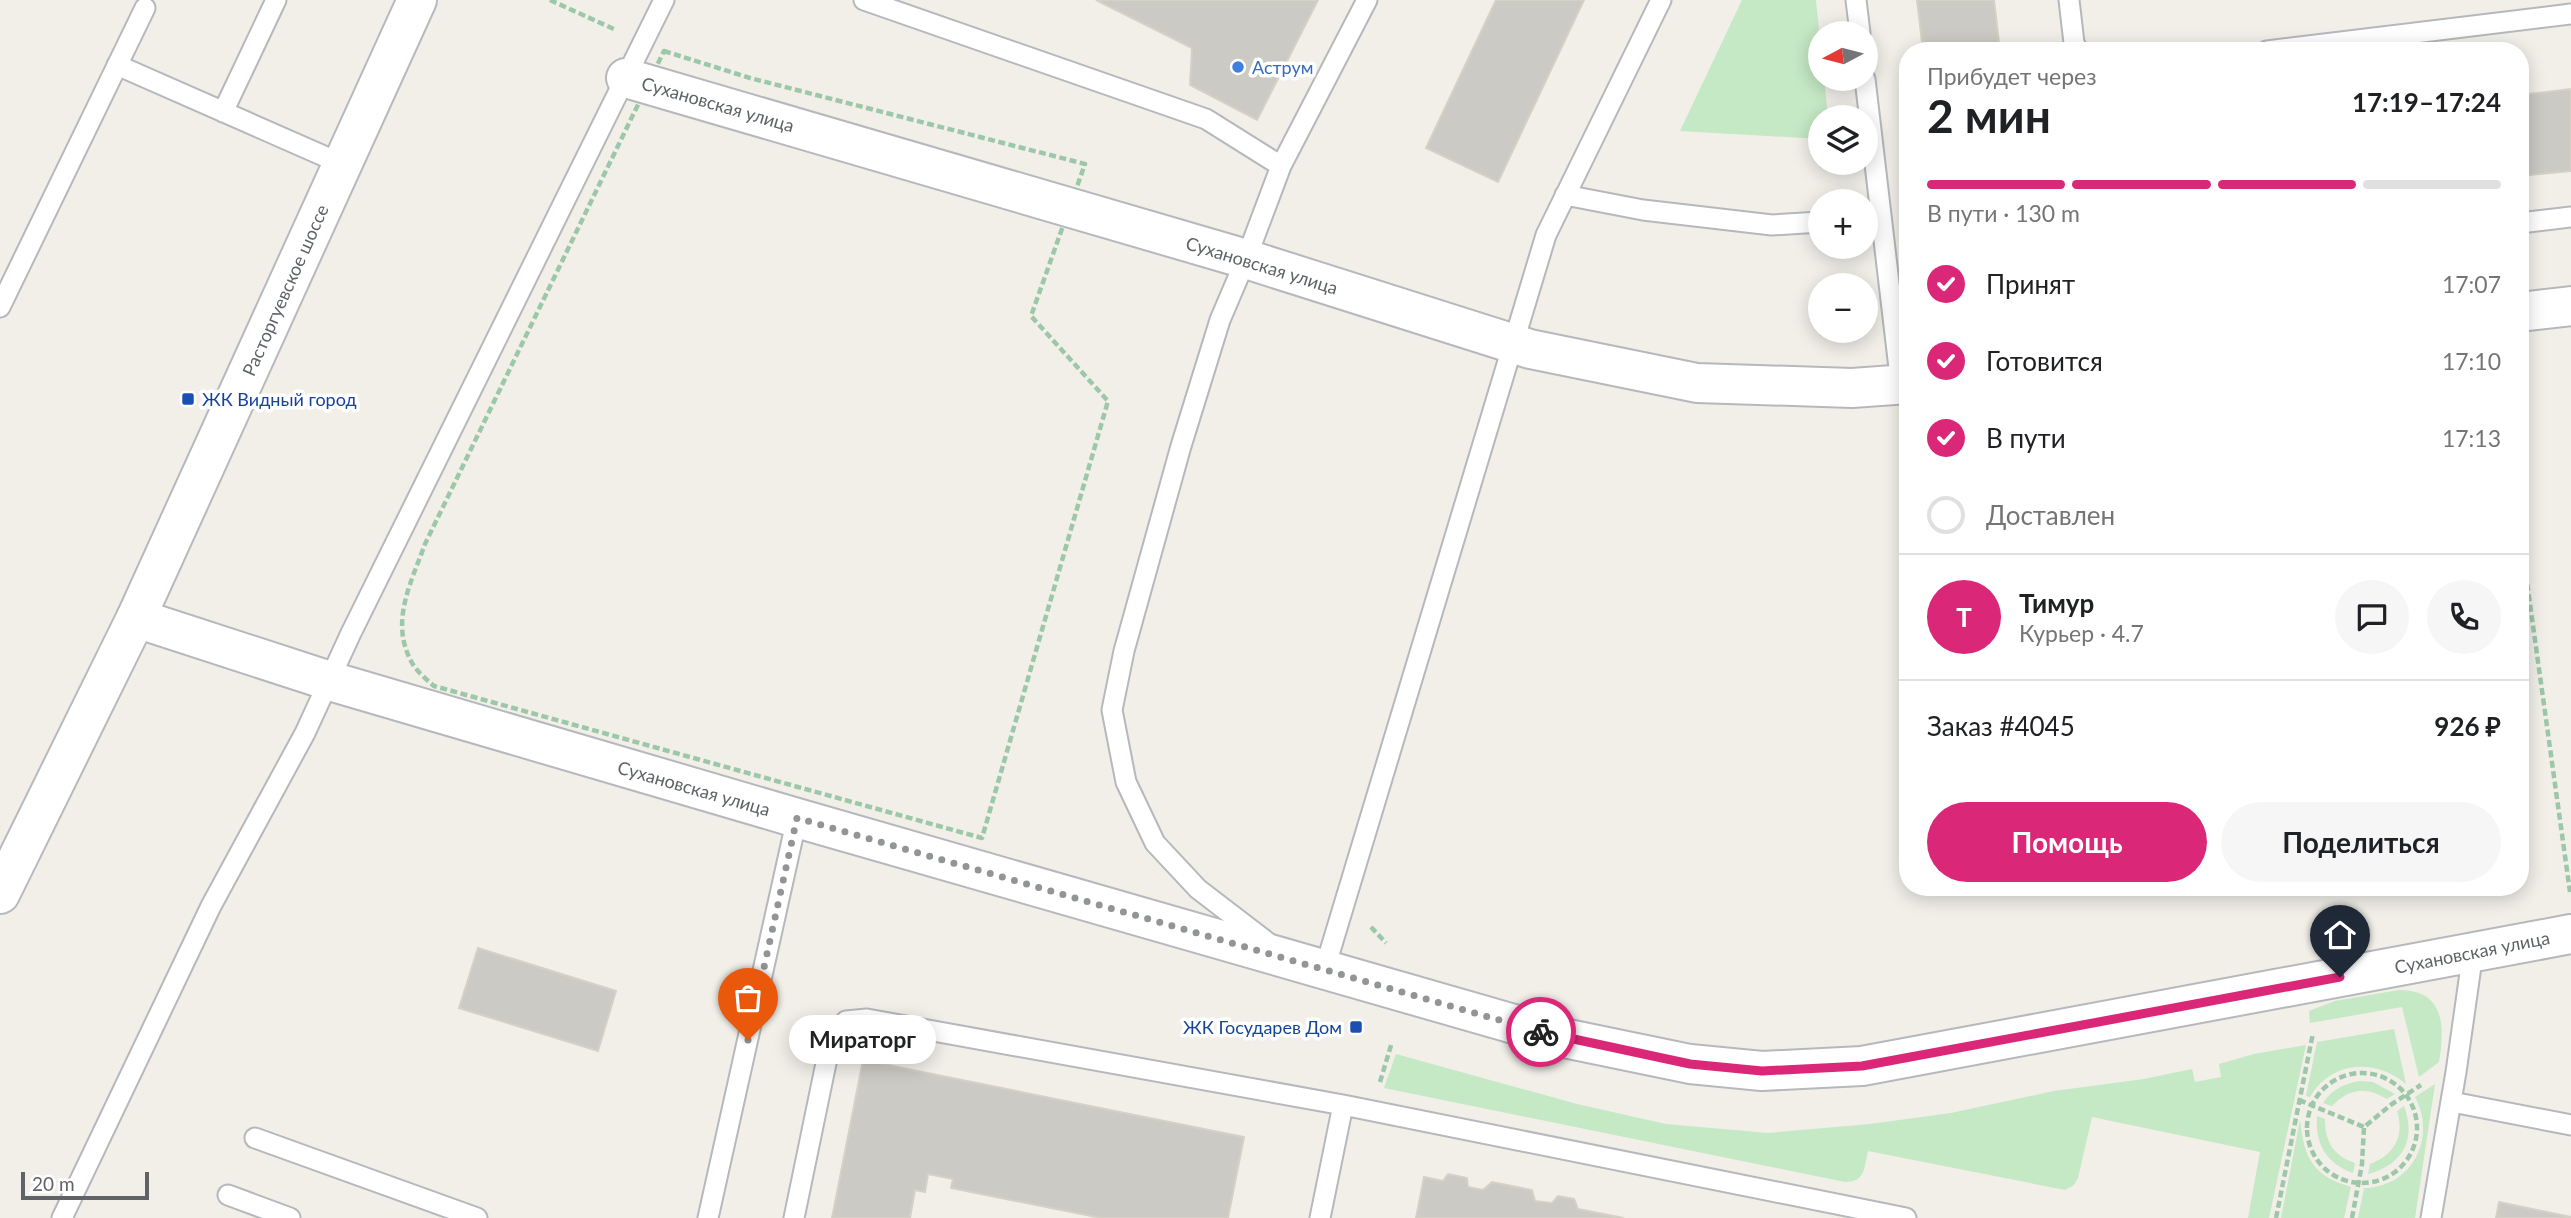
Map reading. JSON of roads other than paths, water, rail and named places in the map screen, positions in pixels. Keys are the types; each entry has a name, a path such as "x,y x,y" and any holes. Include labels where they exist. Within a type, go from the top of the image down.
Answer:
{"street":[{"name":"Расторгуевское шоссе","path":"0,894 136,618 417,0"},
{"name":"Сухановская улица","path":"637,81 1246,259 1513,343 1697,383 1852,388 1899,384"},
{"path":"2529,311 2571,306"},
{"name":"Сухановская улица","path":"136,618 330,681 1308,966 1559,1037 1690,1064 1762,1071 1862,1066 2571,934"}],"lane":[{"path":"223,112 276,0"},
{"path":"62,1218 211,906 330,681 351,633 637,81 664,0"},
{"path":"864,0 1206,119 1281,166"},
{"path":"1367,0 1281,166 1220,320 1181,446 1124,652 1112,710 1126,782 1155,843 1198,889 1308,966 1546,235 1661,0"},
{"path":"1856,0 1859,21"},
{"path":"2069,0 2074,42"},
{"path":"0,307 145,8"},
{"path":"2341,42 2571,14"},
{"path":"117,65 342,164"},
{"path":"1866,91 1871,189"},
{"path":"1565,195 1643,210 1772,225 1808,223"},
{"path":"2529,222 2571,217"},
{"path":"1878,234 1899,301"},
{"path":"708,1218 797,818"},
{"path":"2431,1218 2452,1102 2473,952"},
{"path":"794,1218 831,1039 846,1021 867,1019 1343,1105 1906,1218"},
{"path":"2452,1102 2571,1125"},
{"path":"1320,1218 1343,1105"},
{"path":"256,1138 477,1218"},
{"path":"228,1195 290,1218"}],"place":[{"name":"Аструм","path":"1238,67"},
{"name":"ЖК Видный город","path":"188,399"},
{"name":"ЖК Государев Дом","path":"1356,1027"},
{"name":"Мираторг","path":"748,1040"}]}
